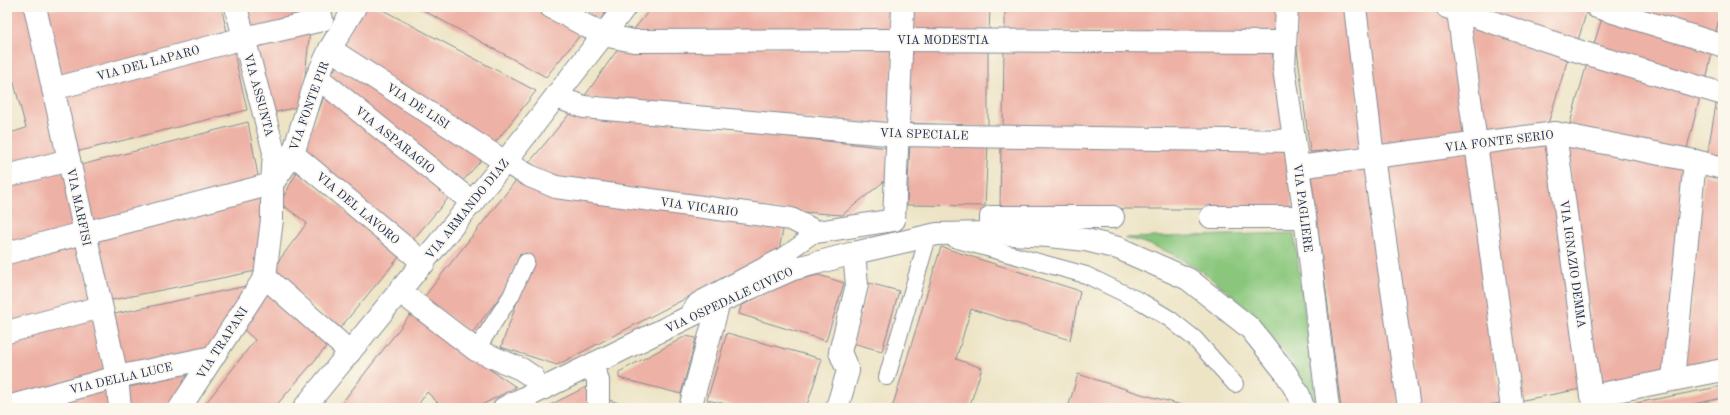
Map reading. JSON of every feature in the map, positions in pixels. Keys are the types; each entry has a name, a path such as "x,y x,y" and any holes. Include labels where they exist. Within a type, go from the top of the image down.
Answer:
{"street":[{"name":"VIA MARFISI","path":"35,7 117,377 120,408"},
{"name":"VIA ASSUNTA","path":"236,7 274,152 272,184"},
{"name":"VIA DEL LAPARO","path":"53,89 244,38 322,20 319,7"},
{"name":"VIA FONTE PIR","path":"272,184 293,154 317,77 330,49 355,7"},
{"name":"VIA MODESTIA","path":"551,7 603,36 634,41 902,40 1284,42"},
{"name":"VIA ARMANDO DIAZ","path":"304,408 473,203 625,7"},
{"path":"817,232 894,220 903,7"},
{"name":"VIA PAGLIERE","path":"1287,7 1284,42 1284,68 1328,408"},
{"path":"1355,7 1373,157 1409,408"},
{"path":"1597,7 1721,45"},
{"path":"1512,408 1476,144 1452,9 1581,52 1723,94"},
{"name":"VIA DE LISI","path":"330,49 505,162"},
{"name":"VIA ASPARAGIO","path":"317,77 473,203"},
{"name":"VIA SPECIALE","path":"556,97 584,107 898,135 1294,141"},
{"name":"VIA FONTE SERIO","path":"1298,167 1555,133 1723,168"},
{"name":"VIA IGNAZIO DEMMA","path":"1555,133 1591,396 1673,380"},
{"name":"VIA DEL LAVORO","path":"293,154 424,263"},
{"path":"7,176 69,160"},
{"path":"1695,161 1673,380 1723,370"},
{"name":"VIA VICARIO","path":"505,162 530,176 556,187 791,219 817,232"},
{"path":"7,253 272,184 272,219 265,277 350,352"},
{"path":"991,233 991,217 1113,217"},
{"path":"1212,217 1304,217"},
{"name":"VIA OSPEDALE CIVICO","path":"504,408 719,302 792,269 854,253 932,236 991,233 1049,236 1086,240 1118,248 1188,279 1250,328 1285,372 1299,395 1303,408"},
{"path":"836,408 848,371 840,352 857,286 854,253"},
{"name":"VIA TRAPANI","path":"180,408 265,277"},
{"path":"399,292 476,350 521,369 533,377 540,389"},
{"path":"694,407 719,302"},
{"path":"7,332 101,307"},
{"name":"VIA DELLA LUCE","path":"7,407 117,377 213,357"},
{"path":"593,364 598,380 598,408"}],"lane":[{"path":"690,316 689,311 698,301 786,254 817,232"},
{"path":"887,377 932,236 1086,275 1142,302 1170,319 1195,339 1234,384"},
{"path":"476,350 511,296 526,262"}],"green space":[{"path":"1294,233 1317,408 1315,408 1304,383 1289,358 1249,311 1226,290 1201,271 1176,256 1151,245 1125,238"}],"building":[{"path":"7,7 29,7 61,157 9,168 7,161 7,134 26,128 14,83 7,85 7,65 9,64 7,53"},
{"path":"62,7 221,7 228,36 62,77 47,10"},
{"path":"245,7 313,7 315,14 251,30"},
{"path":"364,7 377,7 536,91 494,144 340,49"},
{"path":"417,7 530,7 581,34 546,77"},
{"path":"583,7 610,7 600,20"},
{"path":"652,7 896,7 894,32 631,33"},
{"path":"911,7 990,7 989,35 910,34"},
{"path":"1005,7 1279,7 1278,35 1005,30"},
{"path":"1298,7 1347,7 1363,148 1310,152 1296,41"},
{"path":"1362,7 1420,7 1450,17 1466,136 1381,147"},
{"path":"1468,7 1579,7 1587,10 1577,44"},
{"path":"1632,7 1722,7 1715,35"},
{"path":"1603,15 1713,48 1706,81 1593,47"},
{"path":"1468,24 1569,55 1548,124 1483,135"},
{"path":"310,29 302,106 272,113 253,42"},
{"path":"620,46 893,48 889,126 584,97"},
{"path":"1004,46 1272,52 1283,131 1003,126"},
{"path":"911,47 988,47 988,127 909,123"},
{"path":"233,48 247,110 76,152 64,93"},
{"path":"1588,60 1701,93 1686,152 1569,127"},
{"path":"338,64 485,156 460,184 328,80"},
{"path":"325,94 450,196 412,241 303,152"},
{"path":"1717,99 1723,101 1723,160 1707,156"},
{"path":"571,112 888,148 887,179 842,215 777,210 559,178 528,164"},
{"path":"248,122 259,181 91,224 81,165"},
{"path":"1550,141 1581,389 1518,401 1483,149"},
{"path":"910,143 988,144 985,206 907,205"},
{"path":"1001,143 1287,147 1293,209 1000,209"},
{"path":"1566,143 1684,164 1665,371 1599,387"},
{"path":"1470,151 1500,403 1474,408 1419,408 1384,164"},
{"path":"64,167 79,229 7,248 7,181"},
{"path":"1368,168 1400,408 1341,408 1311,174"},
{"path":"297,172 400,256 340,328 271,271 307,223 280,203"},
{"path":"1704,174 1723,178 1723,362 1685,369"},
{"path":"518,178 784,225 779,250 557,365 501,347 533,257 520,254 506,289 471,334 424,297"},
{"path":"261,197 265,235 256,271 107,301 95,238"},
{"path":"79,241 92,304 7,323 7,259"},
{"path":"941,247 1080,291 1070,340 971,309 956,359 982,368 970,405 979,408 892,408"},
{"path":"819,275 844,283 826,341 739,314 741,306 787,282"},
{"path":"869,283 899,291 882,351 852,343"},
{"path":"251,285 208,352 122,368 110,315"},
{"path":"264,289 328,345 274,408 202,408 255,340 241,327"},
{"path":"410,315 516,387 476,408 436,408 439,404 427,392 416,408 338,408"},
{"path":"93,316 106,375 7,400 7,339"},
{"path":"727,333 822,359 806,408 745,408 707,400"},
{"path":"686,336 696,338 681,394 619,378 619,372"},
{"path":"186,374 187,386 172,408 128,408 125,388"},
{"path":"1078,374 1141,394 1193,408 1068,408"},
{"path":"588,386 589,408 544,408"},
{"path":"1723,386 1723,398 1672,408 1611,408"},
{"path":"111,387 114,408 32,408"},
{"path":"609,400 635,408 608,408"}]}
